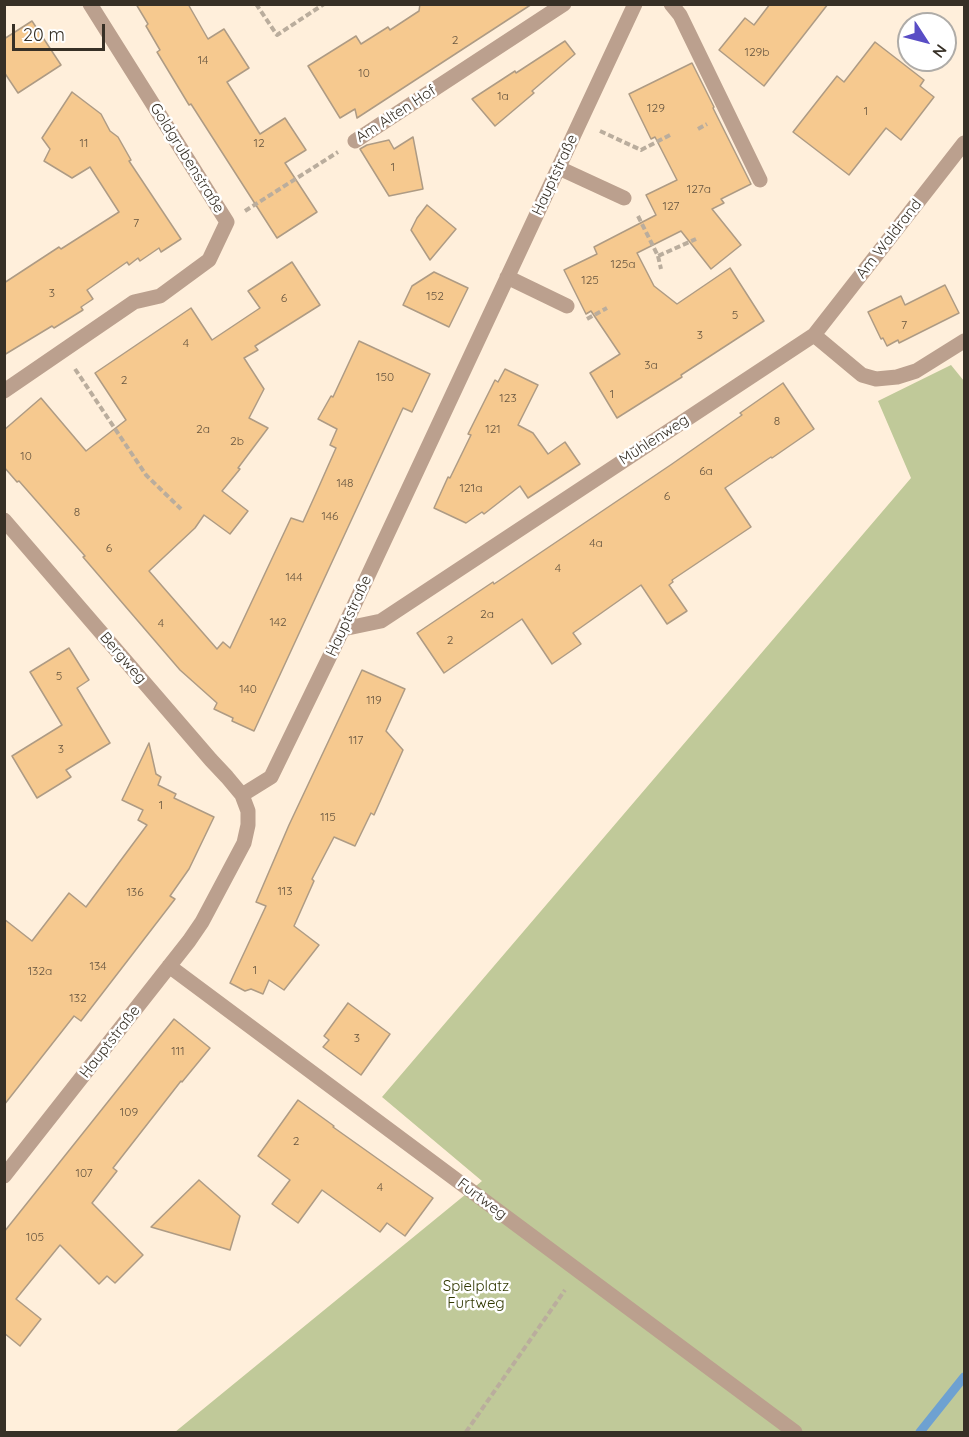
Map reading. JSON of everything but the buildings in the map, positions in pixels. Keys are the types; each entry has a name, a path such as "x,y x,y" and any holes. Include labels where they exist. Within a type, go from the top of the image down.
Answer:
{"street":[{"name":"Goldgrubenstraße","path":"4,391 134,302 160,296 209,260 227,222 90,4"},
{"name":"Am Alten Hof","path":"355,141 564,4"},
{"name":"Hauptstraße","path":"4,1176 170,966 202,922 244,843 248,811 242,795 271,777 343,629 634,4"},
{"path":"671,4 680,15 760,180"},
{"name":"Am Waldrand","path":"814,335 964,143"},
{"path":"559,168 624,198"},
{"path":"507,278 567,306"},
{"path":"814,335 862,375 876,379 897,377 916,370 964,341"},
{"name":"Mühlenweg","path":"343,629 381,621 814,335"},
{"name":"Bergweg","path":"4,519 242,795"},
{"name":"Furtweg","path":"170,966 795,1432"}],"path":[{"path":"256,4 277,35 324,4"},
{"path":"580,122 641,150 670,135"},
{"name":"Am Alten Hof","path":"227,222 355,141"},
{"path":"624,198 632,202 658,256 660,269"},
{"path":"658,256 696,239"},
{"path":"62,350 146,476 181,509"},
{"path":"466,1432 578,1271"}],"green space":[{"name":"Spielplatz Furtweg","path":"951,365 964,381 964,1432 175,1432 482,1181 382,1097 911,478 878,401"}],"waterway":[{"path":"920,1432 964,1377"}]}
